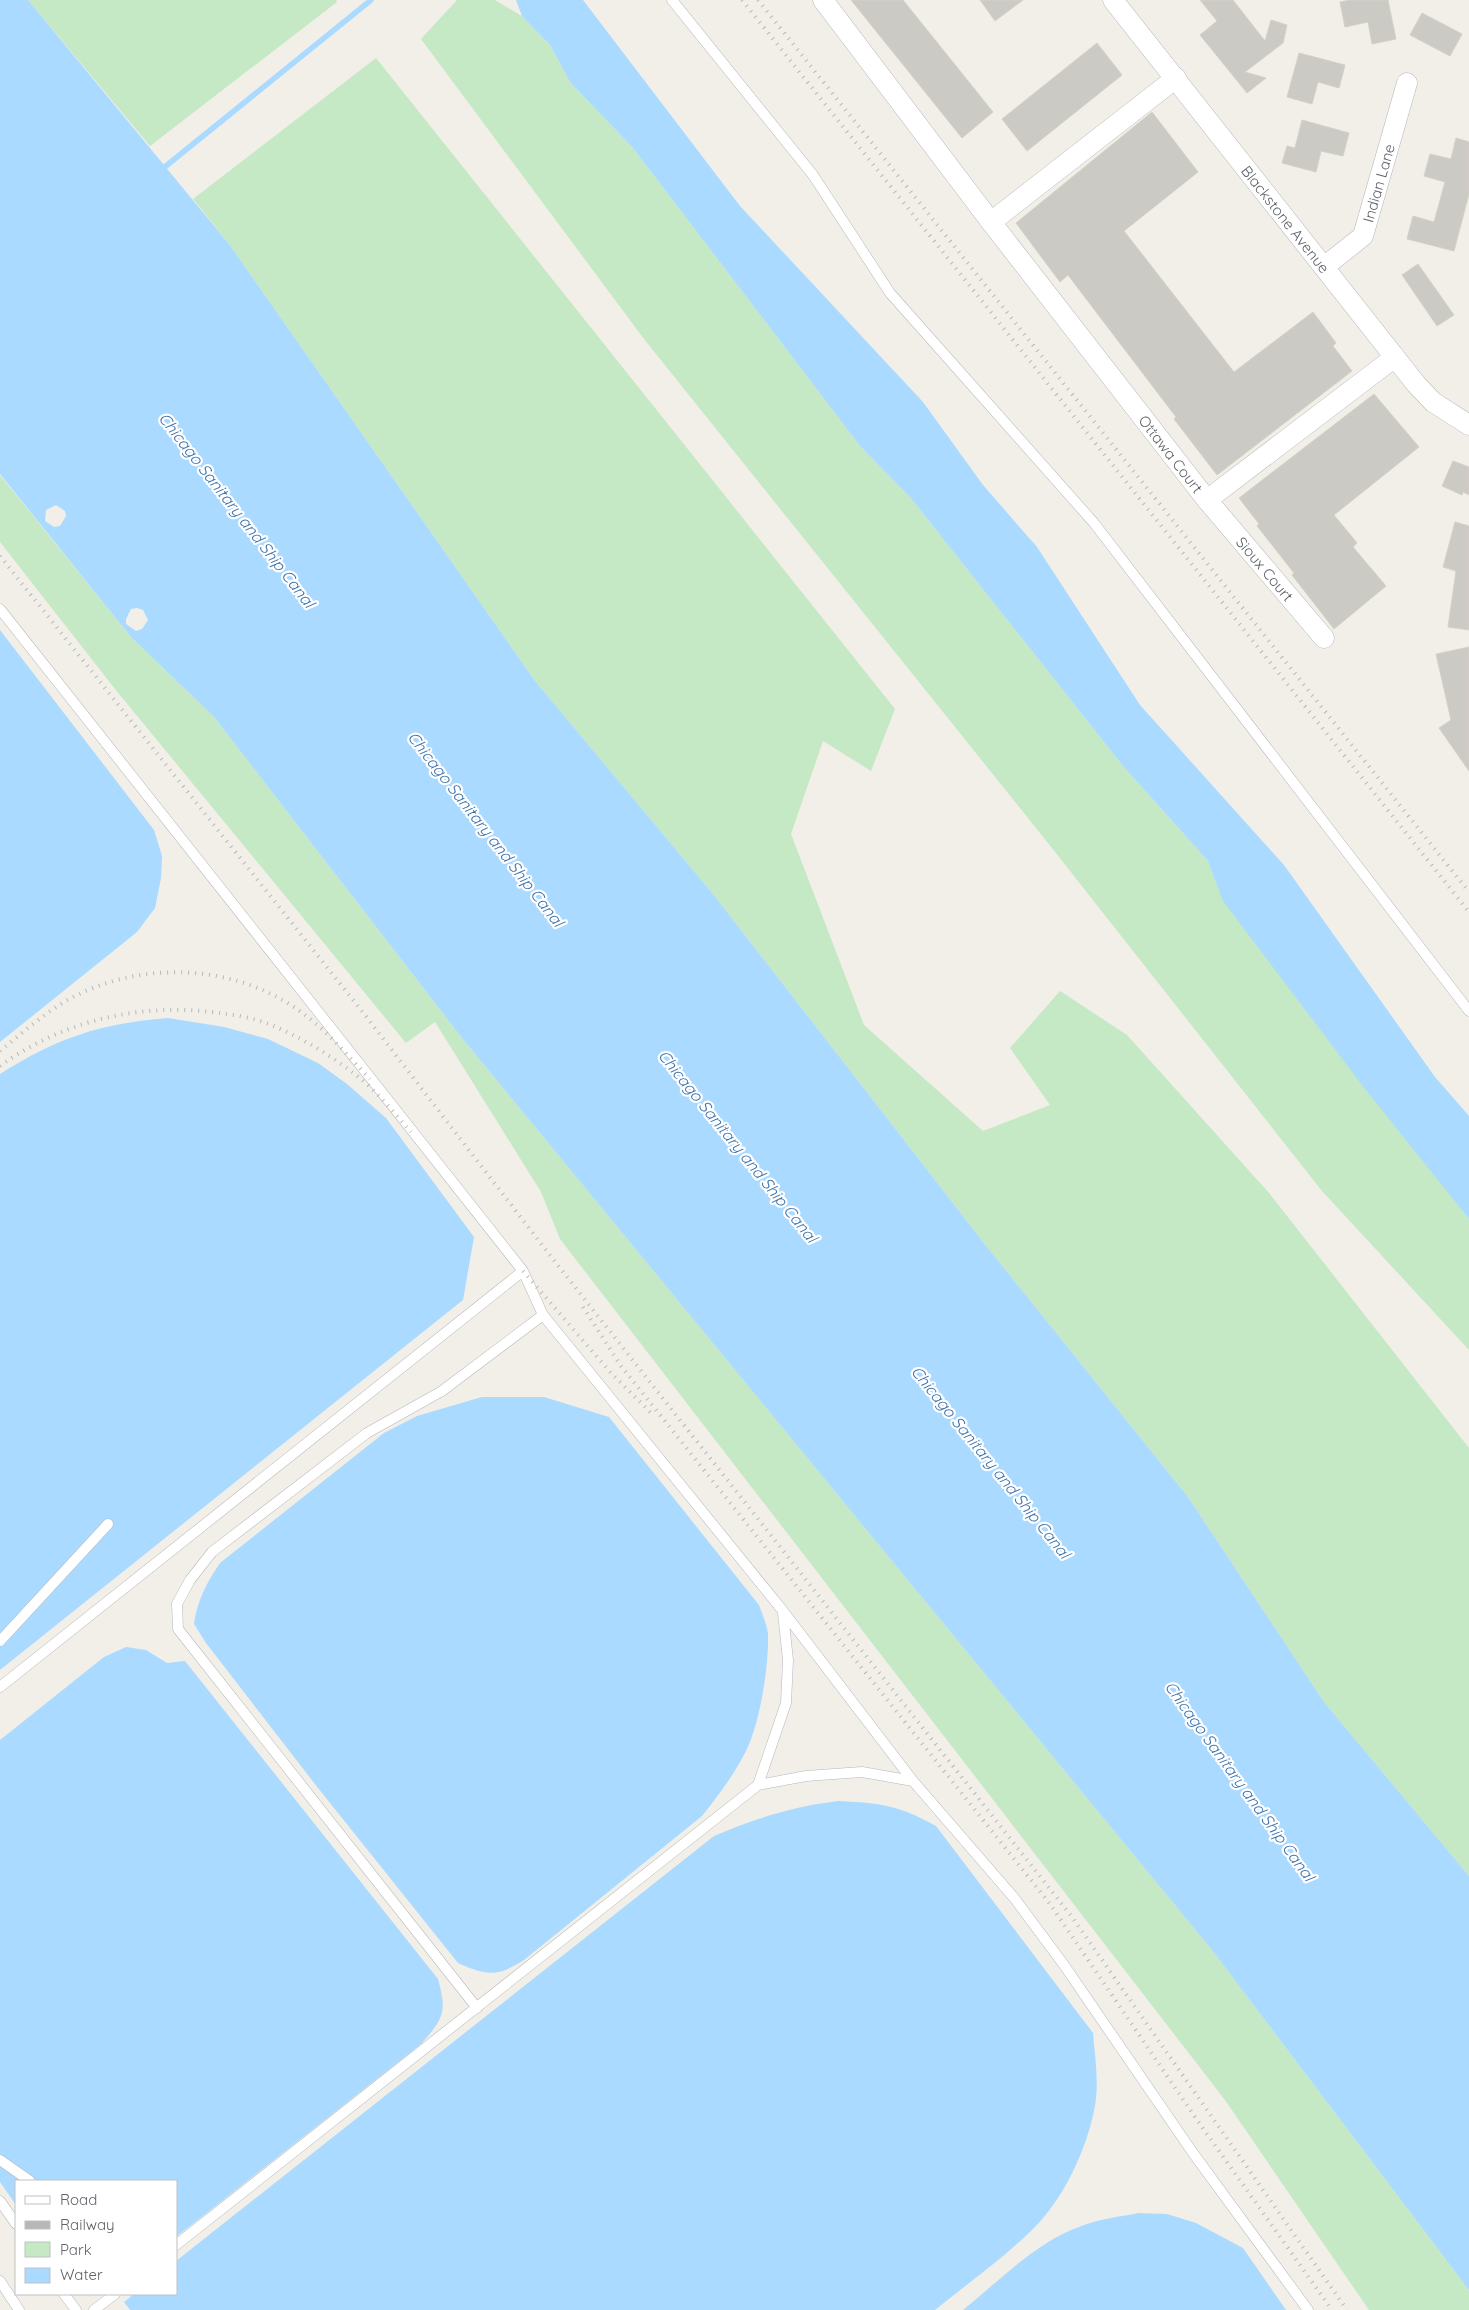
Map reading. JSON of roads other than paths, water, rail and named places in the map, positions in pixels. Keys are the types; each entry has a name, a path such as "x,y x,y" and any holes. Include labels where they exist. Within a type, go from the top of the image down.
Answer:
{"street":[{"name":"Ottawa Court","path":"823,0 991,222 1207,500 1395,357"},
{"name":"Blackstone Avenue","path":"1113,0 1395,357 1433,402 1469,425"},
{"path":"991,222 1176,78"},
{"name":"Indian Lane","path":"1324,267 1363,236 1407,83"},
{"name":"Sioux Court","path":"1207,500 1324,638"}],"lane":[{"path":"672,0 813,175 890,293 1094,523 1469,1011"},
{"path":"0,609 524,1272 543,1315 783,1612 913,1781 1015,1899 1080,1988 1193,2152 1308,2310"},
{"path":"0,1687 524,1272"},
{"path":"476,2008 178,1628 177,1604 190,1580 212,1552 367,1433 442,1391 543,1315"},
{"path":"0,1642 108,1524"},
{"path":"758,1786 786,1703 788,1660 783,1612"},
{"path":"178,2243 758,1786 806,1776 862,1772 913,1781"},
{"path":"0,2160 29,2180"},
{"path":"0,2201 15,2223"},
{"path":"0,2281 19,2310"},
{"path":"65,2295 76,2310"},
{"path":"94,2310 114,2295"}],"water":[{"name":"Chicago Sanitary and Ship Canal","path":"0,0 28,0 229,244 535,681 713,894 987,1247 1188,1497 1324,1702 1469,1876 1469,2290 1212,1950 462,1038 214,717 131,637 0,474","holes":["56,505 65,511 66,516 60,526 54,527 45,521 46,510","131,609 143,610 148,620 142,629 136,631 126,624 126,619"]},
{"path":"516,0 583,0 740,206 923,402 983,485 1037,547 1140,705 1284,865 1435,1077 1469,1116 1469,1219 1362,1085 1223,901 1208,861 1123,766 910,497 860,446 633,148 570,82 550,45 522,16"},
{"path":"0,630 154,830 162,856 161,878 155,908 137,932 0,1042"},
{"path":"168,1018 224,1027 268,1039 318,1063 347,1084 386,1118 474,1237 463,1300 0,1670 0,1074 41,1050 80,1034 121,1024"},
{"path":"482,1397 544,1397 609,1417 759,1605 768,1634 767,1662 762,1695 750,1741 730,1778 702,1816 524,1960 515,1966 492,1973 458,1963 318,1788 206,1643 194,1624 197,1607 203,1592 220,1563 384,1433 417,1416"},
{"path":"126,1647 146,1650 167,1663 185,1661 438,1979 441,1990 442,2014 435,2028 421,2044 178,2235 178,2180 15,2180 15,2204 0,2182 0,1740 104,1657"},
{"path":"838,1801 878,1804 900,1809 936,1826 1093,2033 1097,2079 1095,2106 1080,2156 1064,2188 1044,2218 1021,2241 935,2310 130,2310 124,2302 133,2295 178,2295 178,2259 714,1836 774,1814 805,1806"},
{"path":"1139,2213 1167,2214 1196,2223 1243,2248 1286,2310 963,2310 1032,2253 1063,2234 1094,2222"}],"waterway":[{"path":"161,170 371,0"}],"railway":[{"path":"742,0 1469,912"},
{"path":"758,0 1469,892"},
{"path":"0,556 361,1010 549,1254 1072,1917 1347,2310"},
{"path":"0,1051 56,1007 93,988 123,978 155,973 186,972 218,976 249,985 278,997 305,1015 322,1030 370,1079"},
{"path":"0,1066 50,1037 77,1026 105,1018 161,1010 190,1010 232,1015 271,1025 326,1054 371,1088 411,1132"},
{"path":"523,1271 611,1373 654,1416"},
{"path":"583,1307 621,1366 1050,1904 1197,2120 1332,2310"}]}
